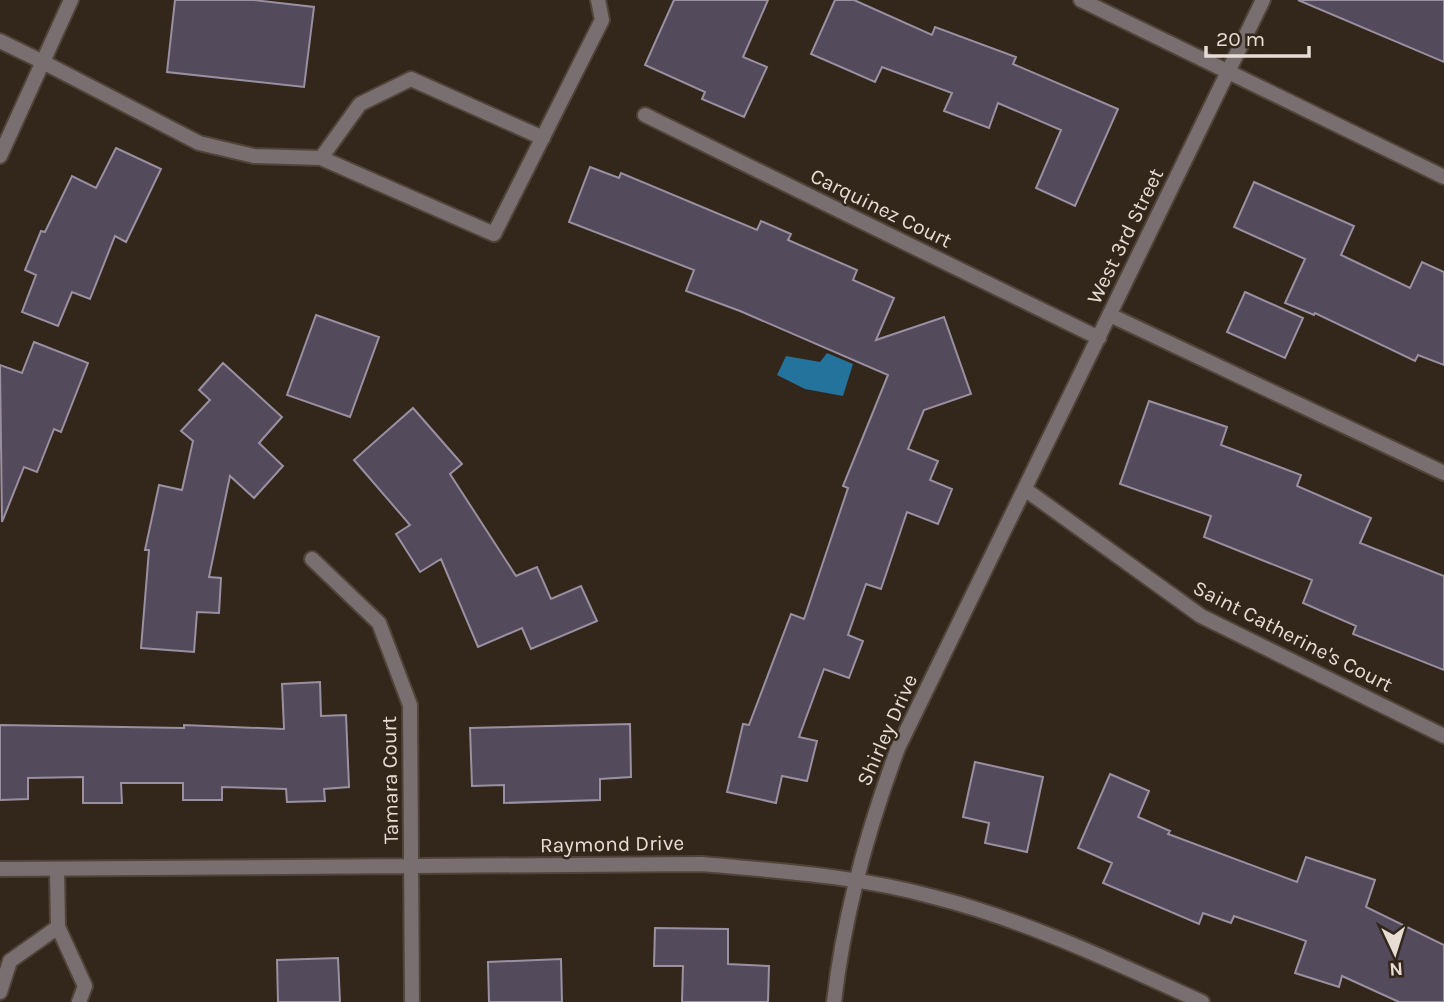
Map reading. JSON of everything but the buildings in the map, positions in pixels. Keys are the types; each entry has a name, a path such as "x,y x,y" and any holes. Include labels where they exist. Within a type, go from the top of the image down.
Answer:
{"street":[{"path":"0,156 71,0"},
{"path":"0,41 199,143 254,156 321,158 494,234 602,20 598,0"},
{"path":"1081,0 1444,177"},
{"name":"West 3rd Street","path":"1026,491 1263,0"},
{"path":"321,158 360,103 411,79 543,138"},
{"name":"Carquinez Court","path":"645,115 1099,338"},
{"path":"1110,315 1444,473"},
{"name":"Saint Catherine's Court","path":"1026,491 1200,616 1444,736"},
{"name":"Shirley Drive","path":"834,1002 840,951 872,817 898,748 1026,491"},
{"name":"Tamara Court","path":"312,559 379,623 410,705 412,1002"},
{"name":"Raymond Drive","path":"0,869 702,864 855,880 934,896 1049,933 1202,1002"},
{"path":"57,870 58,927 85,986 79,1002"},
{"path":"0,992 10,961 58,927"}],"water":[{"path":"827,353 853,364 843,396 805,389 777,375 786,356 820,362"}]}
